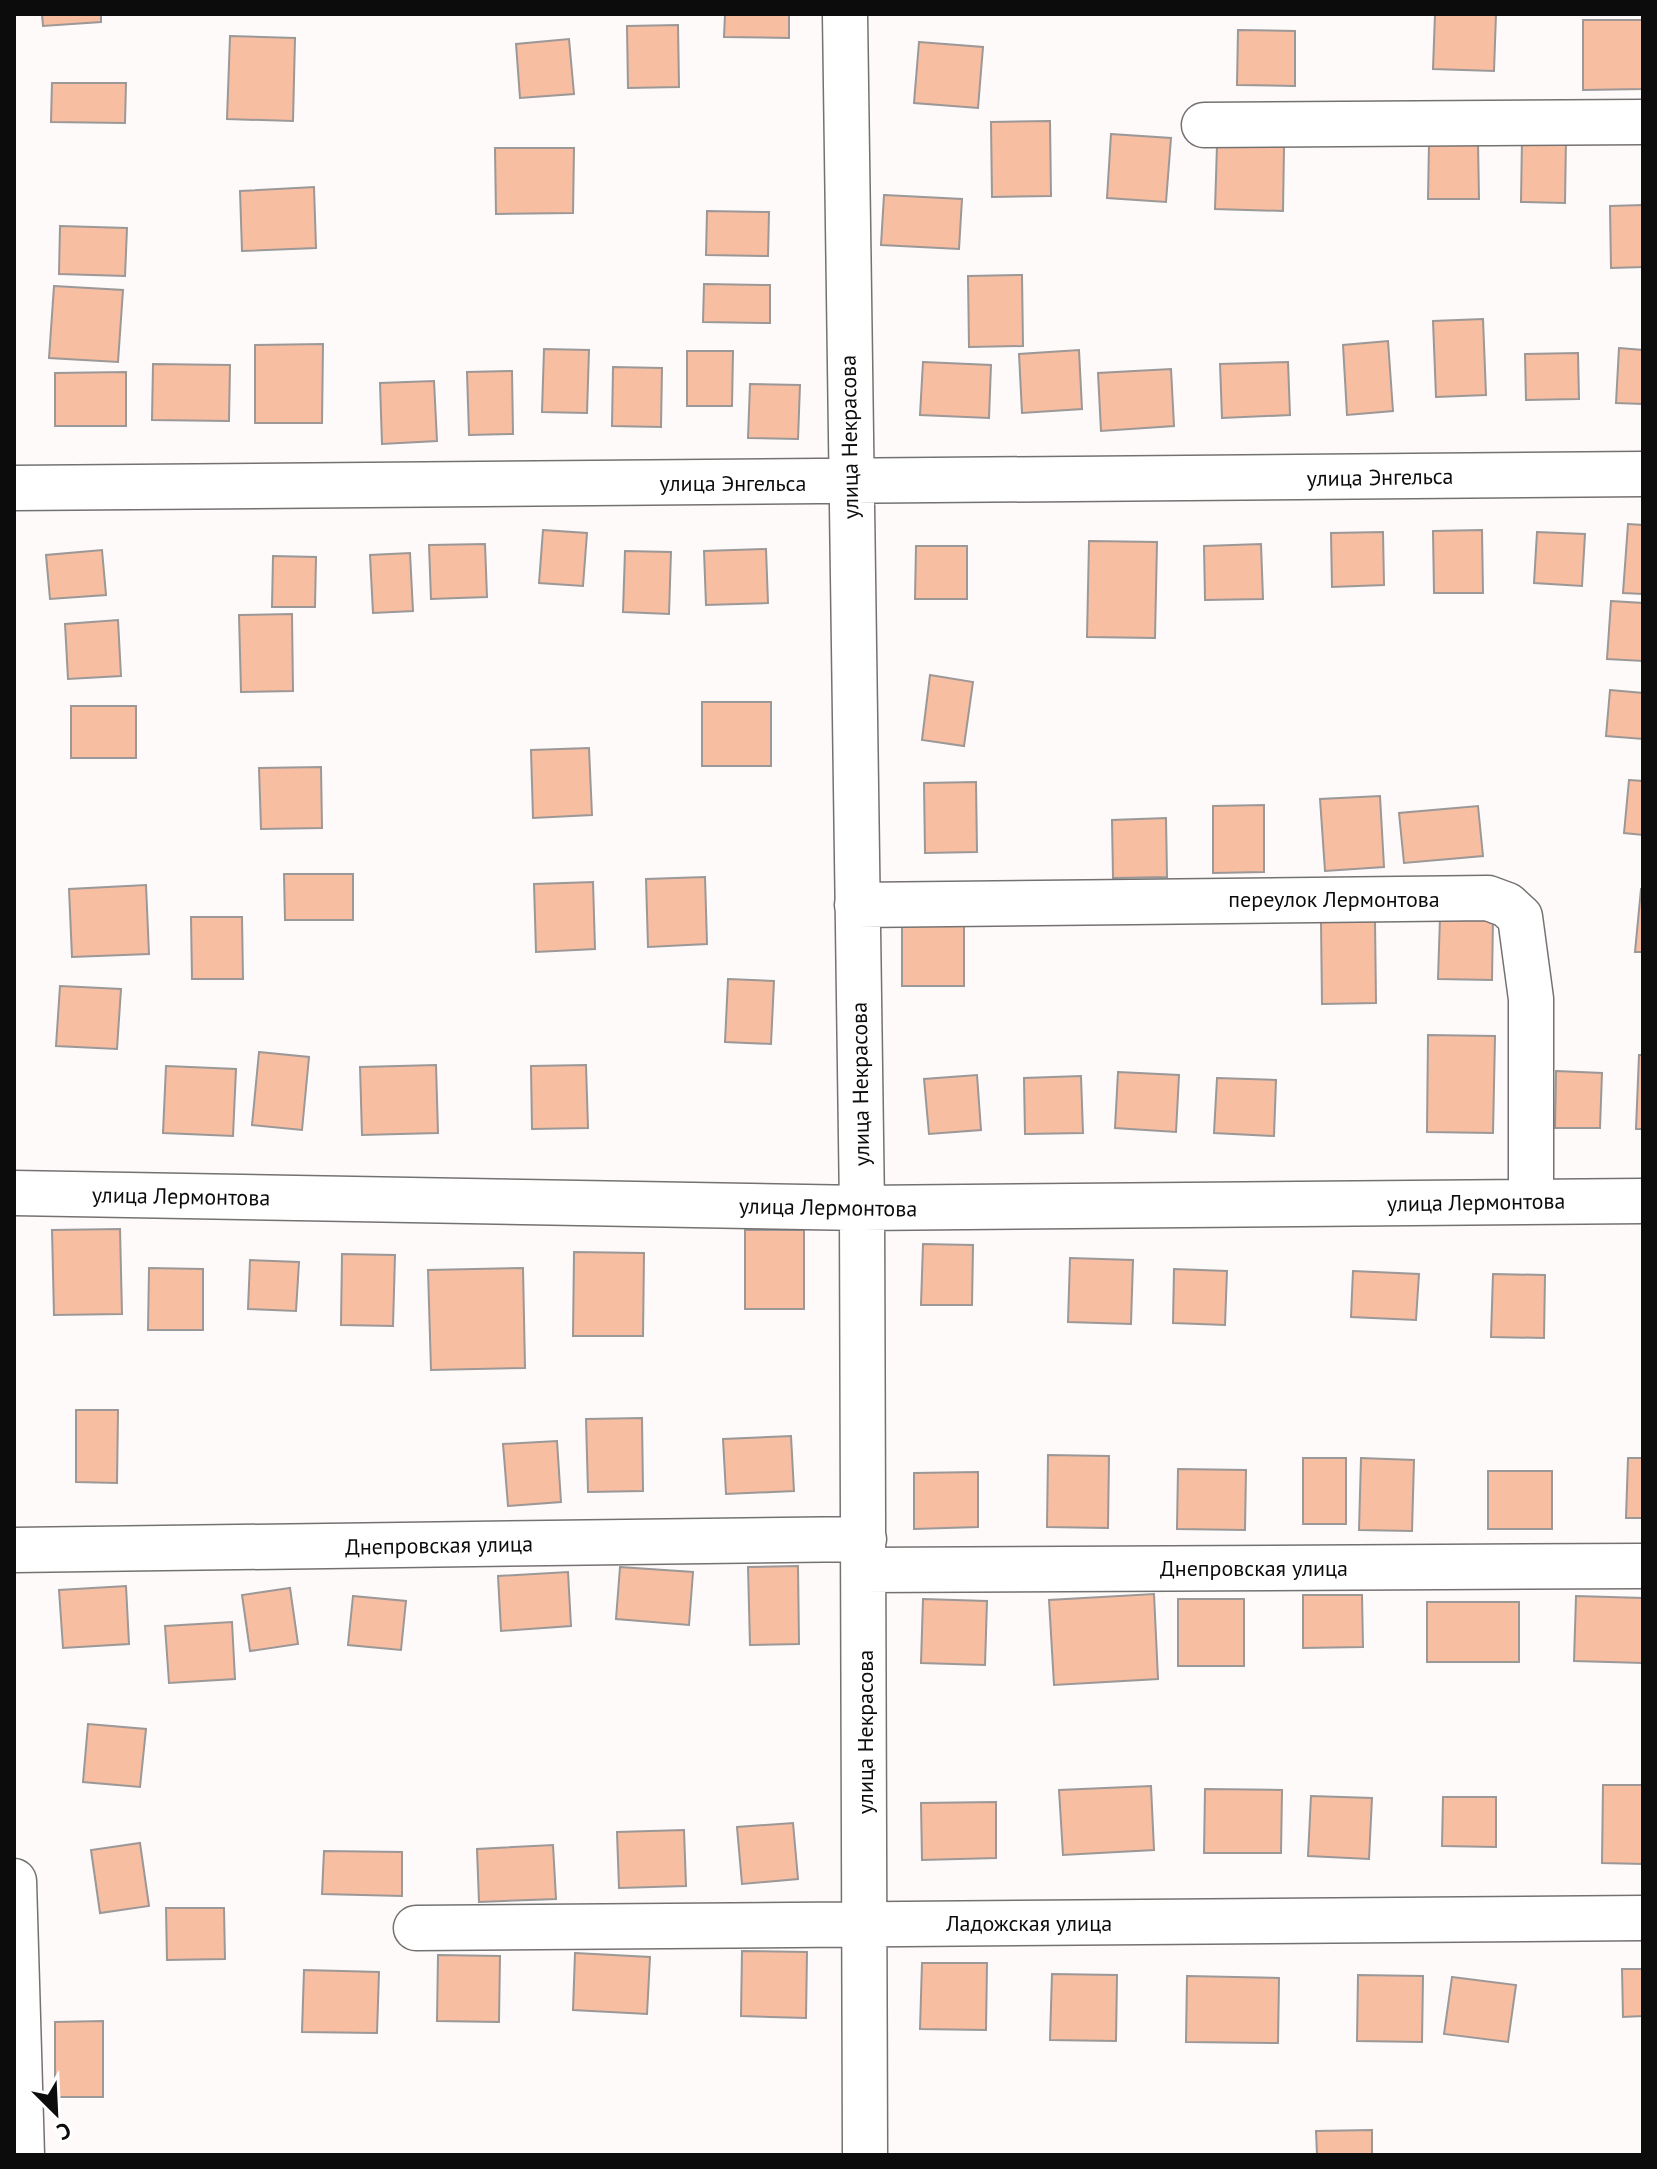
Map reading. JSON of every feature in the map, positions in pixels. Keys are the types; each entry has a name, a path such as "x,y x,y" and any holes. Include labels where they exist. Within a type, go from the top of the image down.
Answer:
{"street":[{"name":"улица Некрасова","path":"845,14 849,482 862,1208 867,1924 865,2155"},
{"path":"1204,125 1643,122"},
{"name":"улица Энгельса","path":"14,488 1643,474"},
{"name":"переулок Лермонтова","path":"857,905 1488,898 1507,905 1520,917 1531,999 1531,1202"},
{"name":"улица Лермонтова","path":"14,1193 862,1208 1643,1201"},
{"name":"Днепровская улица","path":"14,1550 864,1554 1643,1566"},
{"path":"14,1881 22,2155"},
{"name":"Ладожская улица","path":"416,1928 1643,1918"}],"building":[{"path":"42,14 101,14 101,22 43,26"},
{"path":"725,14 789,14 789,38 724,37"},
{"path":"1435,14 1496,14 1494,71 1433,69"},
{"path":"1583,20 1643,20 1643,89 1583,90"},
{"path":"678,25 679,87 628,88 627,26"},
{"path":"1238,30 1295,31 1295,86 1237,85"},
{"path":"230,36 295,38 293,121 227,119"},
{"path":"569,39 574,94 520,98 516,44"},
{"path":"919,42 983,47 978,108 914,103"},
{"path":"52,83 126,83 125,123 51,122"},
{"path":"1050,121 1051,196 992,197 991,122"},
{"path":"1111,134 1171,138 1166,202 1107,198"},
{"path":"1522,138 1566,138 1565,203 1521,202"},
{"path":"1429,142 1478,142 1479,199 1428,199"},
{"path":"1217,145 1284,147 1283,211 1215,209"},
{"path":"495,148 574,148 573,213 496,214"},
{"path":"314,187 316,248 242,251 240,191"},
{"path":"884,195 962,199 959,249 881,245"},
{"path":"1643,205 1643,267 1611,268 1610,206"},
{"path":"707,211 769,212 768,256 706,255"},
{"path":"60,226 127,228 125,276 59,274"},
{"path":"1022,275 1023,346 969,347 968,276"},
{"path":"704,284 770,285 770,323 703,322"},
{"path":"54,286 123,290 118,362 49,358"},
{"path":"1483,319 1486,395 1436,397 1433,321"},
{"path":"1388,341 1393,411 1347,415 1343,345"},
{"path":"323,344 322,423 255,423 255,345"},
{"path":"1619,348 1643,350 1643,404 1616,403"},
{"path":"544,349 589,350 587,413 542,412"},
{"path":"1079,350 1082,409 1022,413 1019,354"},
{"path":"687,351 733,351 732,406 687,406"},
{"path":"1578,353 1579,399 1526,400 1525,354"},
{"path":"923,362 991,365 989,418 920,415"},
{"path":"1288,362 1290,415 1222,418 1220,364"},
{"path":"153,364 230,365 229,421 152,420"},
{"path":"613,367 662,368 661,427 612,426"},
{"path":"1171,369 1174,426 1101,431 1098,373"},
{"path":"512,371 513,434 469,435 467,372"},
{"path":"126,372 126,426 55,426 55,373"},
{"path":"434,381 437,441 382,444 380,383"},
{"path":"750,384 800,385 798,439 748,438"},
{"path":"1628,524 1643,525 1643,594 1623,593"},
{"path":"543,530 587,533 583,586 539,583"},
{"path":"1482,530 1483,593 1434,593 1433,531"},
{"path":"1383,532 1384,585 1332,587 1331,533"},
{"path":"1537,532 1585,534 1582,586 1534,583"},
{"path":"1089,541 1157,542 1155,638 1087,637"},
{"path":"485,544 487,597 431,599 429,545"},
{"path":"1261,544 1263,599 1205,600 1204,546"},
{"path":"916,546 967,546 967,599 915,599"},
{"path":"766,549 768,603 706,605 704,551"},
{"path":"102,550 106,595 50,599 46,555"},
{"path":"625,551 671,552 669,614 623,612"},
{"path":"410,553 413,611 373,613 370,555"},
{"path":"273,556 316,557 315,607 272,607"},
{"path":"1611,601 1643,603 1643,661 1607,659"},
{"path":"292,614 293,691 241,692 239,615"},
{"path":"118,620 121,676 68,679 65,624"},
{"path":"930,675 973,682 964,746 922,740"},
{"path":"1610,690 1643,693 1643,739 1606,736"},
{"path":"702,702 771,702 771,766 702,766"},
{"path":"71,706 136,706 136,758 71,758"},
{"path":"589,748 592,815 533,818 531,750"},
{"path":"321,767 322,828 261,829 259,768"},
{"path":"1629,780 1643,781 1643,835 1624,833"},
{"path":"976,782 977,852 925,853 924,783"},
{"path":"1380,796 1384,867 1325,871 1320,799"},
{"path":"1264,805 1264,872 1213,873 1213,806"},
{"path":"1478,806 1483,856 1404,863 1399,813"},
{"path":"1166,818 1167,877 1113,878 1112,820"},
{"path":"284,874 353,874 353,920 285,920"},
{"path":"705,877 707,944 648,947 646,879"},
{"path":"593,882 595,949 536,952 534,884"},
{"path":"146,885 149,954 72,957 69,889"},
{"path":"1641,889 1643,952 1635,952"},
{"path":"191,917 242,917 243,979 192,979"},
{"path":"1440,917 1493,918 1492,980 1438,979"},
{"path":"1375,920 1376,1003 1322,1004 1321,921"},
{"path":"902,925 964,925 964,986 902,986"},
{"path":"728,979 774,981 771,1044 725,1042"},
{"path":"60,986 121,989 117,1049 56,1046"},
{"path":"1428,1035 1495,1036 1493,1133 1427,1132"},
{"path":"259,1052 309,1057 302,1130 252,1125"},
{"path":"1639,1055 1643,1055 1643,1129 1636,1129"},
{"path":"436,1065 438,1133 362,1135 360,1067"},
{"path":"586,1065 588,1128 532,1129 531,1066"},
{"path":"166,1066 236,1069 233,1136 163,1133"},
{"path":"1556,1071 1602,1073 1600,1128 1555,1128"},
{"path":"1118,1072 1179,1075 1176,1132 1115,1128"},
{"path":"977,1075 981,1130 929,1134 924,1079"},
{"path":"1081,1076 1083,1133 1025,1134 1024,1078"},
{"path":"1217,1078 1276,1080 1274,1136 1214,1133"},
{"path":"120,1229 122,1314 54,1315 52,1230"},
{"path":"745,1230 804,1230 804,1309 745,1309"},
{"path":"923,1244 973,1245 972,1305 921,1305"},
{"path":"574,1252 644,1253 643,1336 573,1336"},
{"path":"342,1254 395,1255 393,1326 341,1325"},
{"path":"1070,1258 1133,1260 1131,1324 1068,1322"},
{"path":"250,1260 299,1262 296,1311 248,1309"},
{"path":"149,1268 203,1269 203,1330 148,1330"},
{"path":"523,1268 525,1368 431,1370 428,1270"},
{"path":"1174,1269 1227,1271 1225,1325 1173,1323"},
{"path":"1353,1271 1419,1274 1416,1320 1351,1317"},
{"path":"1493,1274 1545,1275 1544,1338 1491,1337"},
{"path":"76,1410 118,1410 117,1483 76,1482"},
{"path":"642,1418 643,1491 588,1492 586,1419"},
{"path":"791,1436 794,1491 726,1494 723,1439"},
{"path":"557,1441 561,1502 508,1506 503,1444"},
{"path":"1048,1455 1109,1456 1108,1528 1047,1527"},
{"path":"1303,1458 1346,1458 1346,1524 1303,1524"},
{"path":"1361,1458 1414,1460 1412,1531 1359,1530"},
{"path":"1628,1458 1643,1458 1643,1518 1626,1518"},
{"path":"1178,1469 1246,1470 1245,1530 1177,1529"},
{"path":"1488,1471 1552,1471 1552,1529 1488,1529"},
{"path":"978,1472 978,1527 914,1529 914,1473"},
{"path":"798,1566 799,1644 750,1645 748,1567"},
{"path":"620,1567 693,1572 689,1625 616,1619"},
{"path":"568,1572 571,1626 501,1631 498,1576"},
{"path":"126,1586 129,1644 63,1648 59,1590"},
{"path":"290,1588 298,1644 250,1651 242,1595"},
{"path":"1154,1594 1158,1679 1054,1685 1049,1600"},
{"path":"1303,1595 1362,1595 1363,1647 1303,1648"},
{"path":"353,1596 406,1601 401,1650 348,1645"},
{"path":"1576,1596 1643,1598 1643,1663 1574,1661"},
{"path":"923,1599 987,1601 985,1665 921,1663"},
{"path":"1178,1599 1244,1599 1244,1666 1178,1666"},
{"path":"1427,1602 1519,1602 1519,1662 1427,1662"},
{"path":"232,1622 235,1679 169,1683 165,1626"},
{"path":"88,1724 146,1729 140,1787 83,1782"},
{"path":"1603,1785 1643,1785 1643,1864 1602,1863"},
{"path":"1151,1786 1154,1850 1063,1855 1059,1790"},
{"path":"1205,1789 1282,1790 1281,1853 1204,1853"},
{"path":"1311,1796 1372,1798 1369,1859 1308,1856"},
{"path":"1443,1797 1496,1797 1496,1847 1442,1846"},
{"path":"996,1802 996,1858 922,1860 921,1803"},
{"path":"793,1823 798,1879 742,1884 737,1827"},
{"path":"684,1830 686,1886 619,1888 617,1832"},
{"path":"140,1843 149,1906 100,1913 91,1850"},
{"path":"553,1845 556,1899 479,1902 477,1849"},
{"path":"324,1851 402,1852 402,1896 322,1894"},
{"path":"166,1908 224,1908 225,1959 167,1960"},
{"path":"742,1951 807,1952 806,2018 741,2016"},
{"path":"575,1953 650,1957 647,2014 573,2010"},
{"path":"438,1955 500,1956 499,2022 437,2021"},
{"path":"922,1963 987,1963 986,2030 920,2029"},
{"path":"1622,1969 1643,1969 1643,2016 1623,2017"},
{"path":"304,1970 379,1972 377,2033 302,2032"},
{"path":"1052,1974 1117,1975 1116,2041 1050,2040"},
{"path":"1358,1975 1423,1976 1422,2042 1357,2041"},
{"path":"1358,1975 1423,1976 1422,2042 1357,2041"},
{"path":"1187,1976 1279,1978 1278,2043 1186,2042"},
{"path":"1452,1977 1516,1985 1508,2042 1444,2034"},
{"path":"103,2021 103,2097 55,2097 55,2022"},
{"path":"1372,2130 1372,2155 1317,2155 1316,2131"}]}
